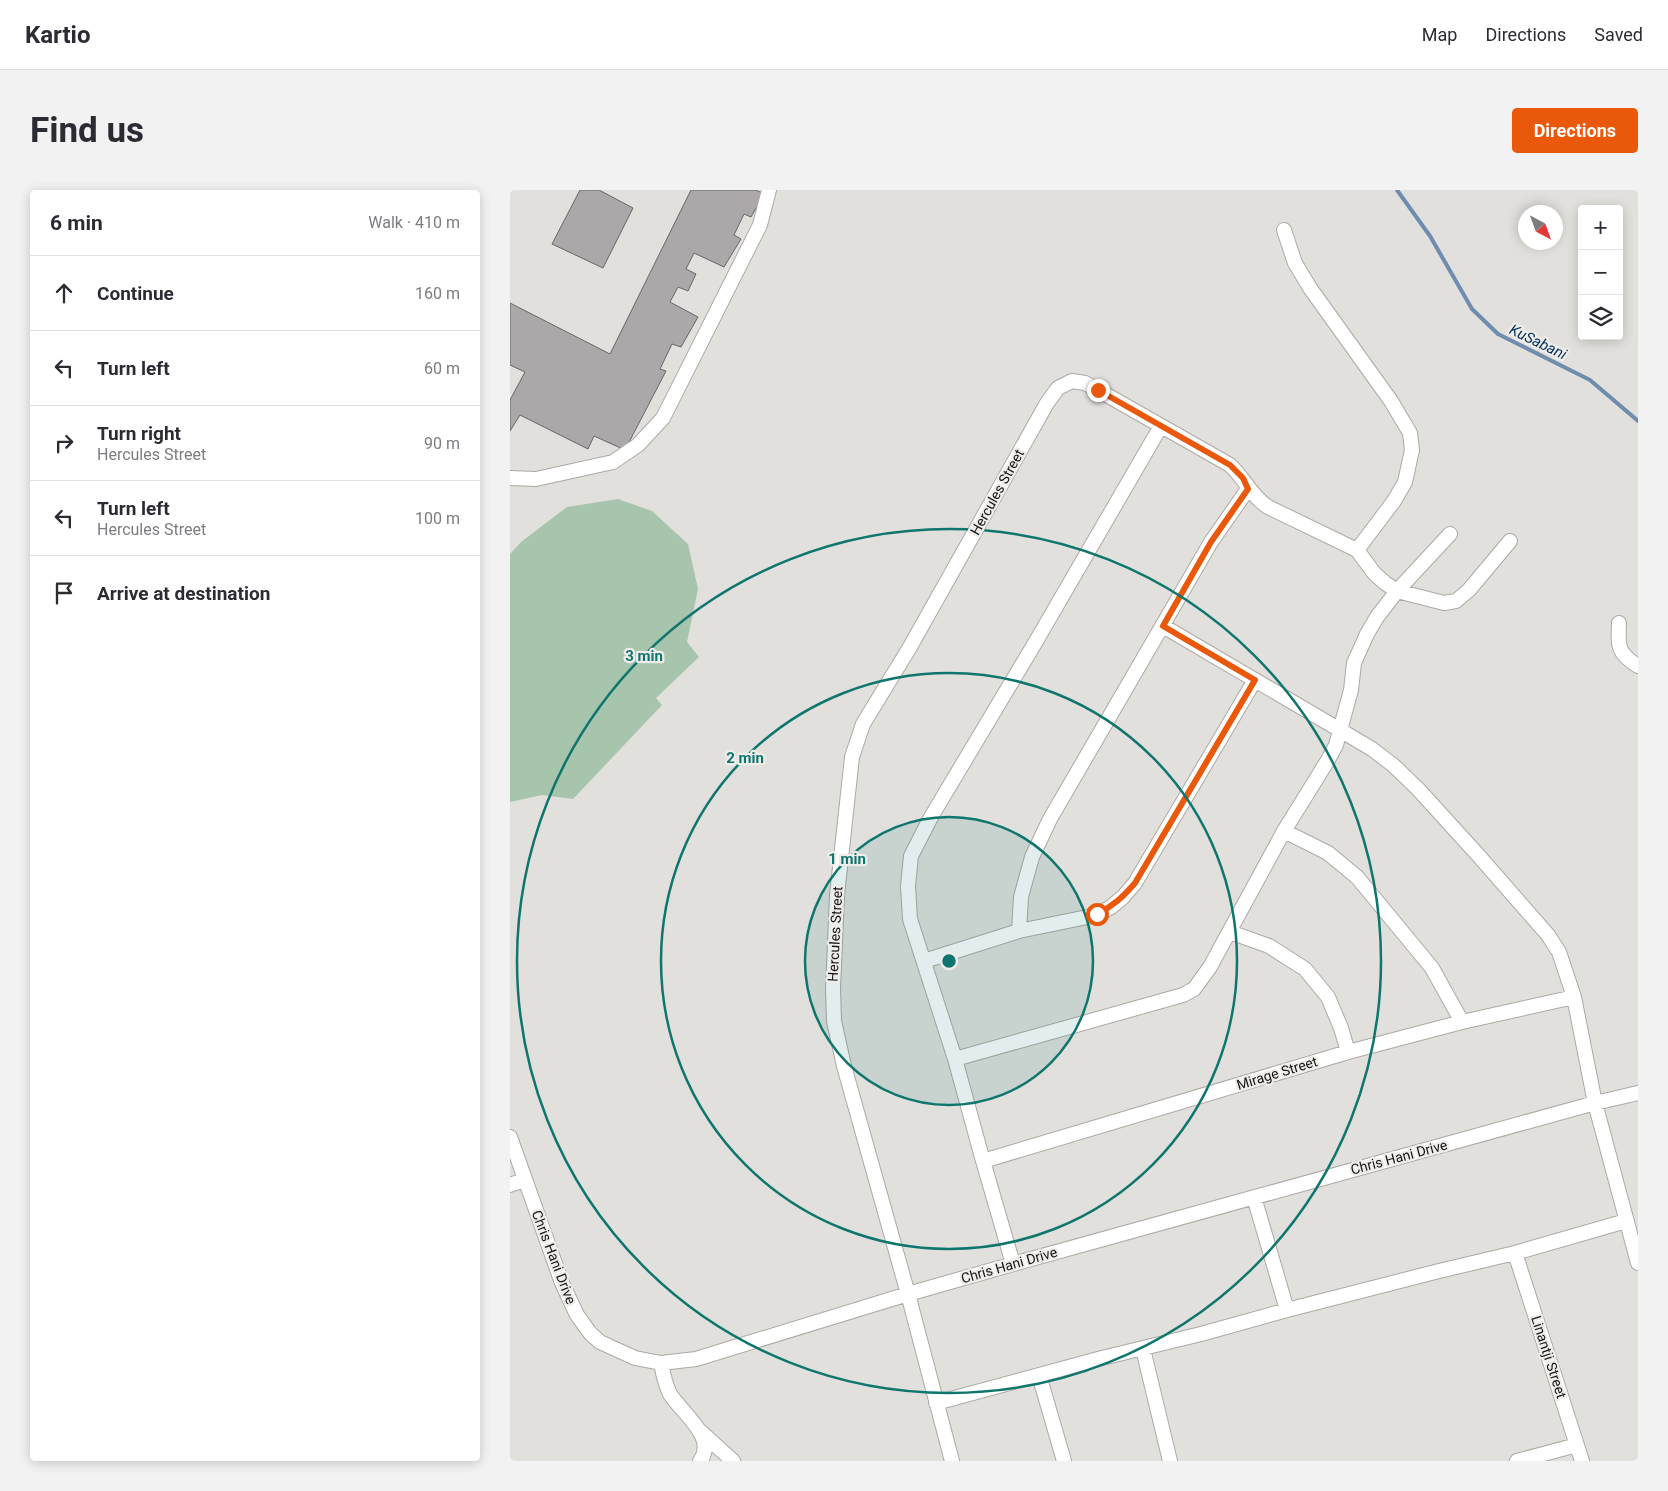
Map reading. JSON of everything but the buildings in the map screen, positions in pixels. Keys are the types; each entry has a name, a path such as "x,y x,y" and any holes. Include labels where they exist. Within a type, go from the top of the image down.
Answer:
{"street":[{"path":"510,478 536,479 613,462 638,445 663,418 711,318 760,225 769,190"},
{"path":"1284,230 1295,263 1310,288 1391,401 1410,433 1412,450 1405,482 1394,501 1357,550 1374,573 1385,583 1397,590 1444,602 1456,601 1469,590 1510,541"},
{"name":"Hercules Street","path":"952,1461 908,1294 855,1112 834,1021 836,895 852,757 867,717 910,647 1047,403 1058,388 1072,380 1098,390 1230,465 1243,478 1248,489 1268,508 1357,550"},
{"path":"1013,1264 956,1059 910,918 908,886 911,856 931,817 1161,426"},
{"path":"1018,931 1021,897 1032,857 1050,819 1211,542 1248,489"},
{"path":"956,1059 1183,994 1194,989 1201,981 1230,932 1284,831 1336,745 1351,690 1354,663 1358,651 1377,617 1397,590 1450,534"},
{"path":"1619,623 1618,644 1621,652 1638,666"},
{"path":"1163,626 1372,749 1393,765 1418,789 1536,920 1559,952 1574,997 1595,1103 1638,1264"},
{"path":"924,961 1018,931 1097,914 1111,907 1123,897 1135,883 1255,680"},
{"path":"1284,831 1328,853 1357,877 1432,968 1462,1022"},
{"path":"1230,932 1269,946 1304,969 1328,997 1341,1028 1348,1052"},
{"name":"Mirage Street","path":"983,1161 1348,1052 1462,1022 1574,997"},
{"name":"Chris Hani Drive","path":"510,1137 562,1282 577,1315 590,1333 600,1342 614,1350 635,1358 661,1363 696,1359 1013,1264 1595,1103 1638,1093"},
{"path":"510,1185 524,1180"},
{"path":"1254,1197 1287,1310"},
{"path":"936,1403 1287,1310 1439,1271 1515,1254 1626,1221"},
{"name":"Linantji Street","path":"1515,1254 1582,1461"},
{"path":"1143,1349 1170,1461"},
{"path":"661,1363 666,1385 671,1394 700,1430 734,1461"},
{"path":"1039,1375 1064,1461"},
{"path":"700,1430 705,1443 704,1456 700,1461"},
{"path":"1517,1461 1577,1445"}],"green space":[{"path":"618,499 652,511 688,544 698,589 687,642 699,657 656,698 662,705 573,799 542,795 510,802 510,554 521,542 567,507"}],"waterway":[{"name":"KuSabani","path":"1397,190 1430,236 1472,309 1498,334 1590,380 1638,421"}],"route":[{"path":"1097,914 1111,907 1135,883 1255,680 1163,626 1211,542 1248,489 1246,482 1230,465 1098,390"}]}
